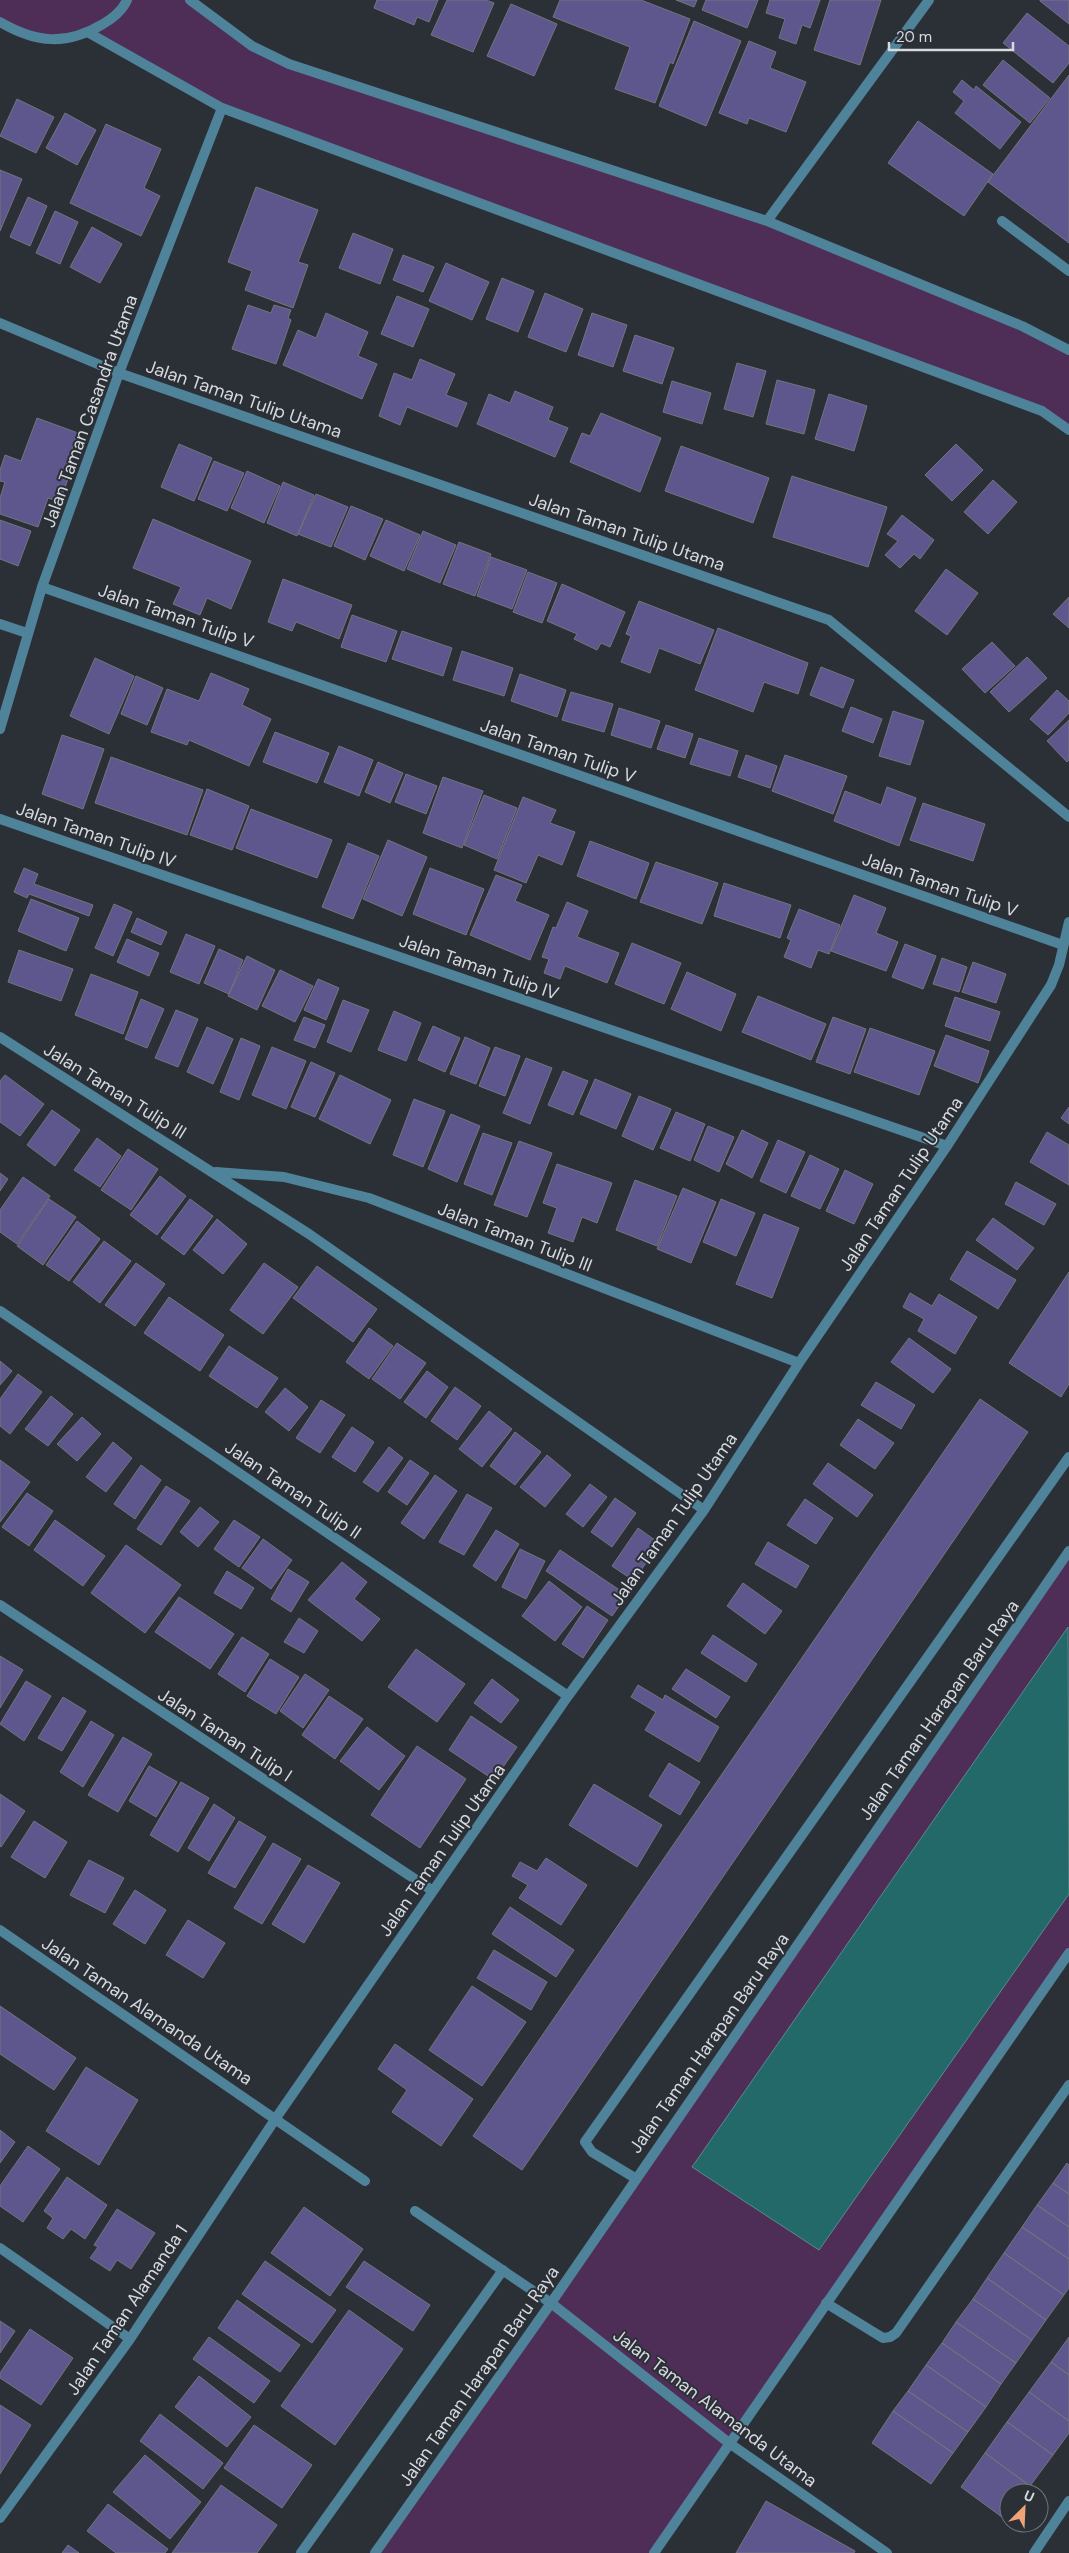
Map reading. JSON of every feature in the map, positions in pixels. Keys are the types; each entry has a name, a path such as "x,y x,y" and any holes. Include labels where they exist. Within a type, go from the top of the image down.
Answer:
{"street":[{"path":"0,22 20,34 43,39 66,39 89,33 109,21 127,0"},
{"path":"190,0 252,46 289,64 767,221 1022,326 1069,350"},
{"path":"767,221 929,0"},
{"path":"89,33 222,108 1042,411 1069,430"},
{"name":"Jalan Taman Casandra Utama","path":"0,729 42,587 119,373 222,108"},
{"path":"1002,221 1069,271"},
{"name":"Jalan Taman Tulip Utama","path":"0,323 119,373 829,620 1069,818"},
{"path":"0,331 14,330"},
{"name":"Jalan Taman Tulip V","path":"42,587 1063,945"},
{"path":"0,624 27,633"},
{"name":"Jalan Taman Tulip IV","path":"0,819 947,1146"},
{"name":"Jalan Taman Tulip Utama","path":"276,2118 568,1696 704,1510 799,1363 947,1146 1051,985 1059,965 1069,922"},
{"name":"Jalan Taman Tulip III","path":"0,1037 309,1234 704,1510"},
{"name":"Jalan Taman Tulip III","path":"212,1171 284,1177 369,1198 799,1363"},
{"name":"Jalan Taman Tulip II","path":"0,1311 568,1696"},
{"path":"635,2178 592,2152 585,2142 1069,1458"},
{"name":"Jalan Taman Harapan Baru Raya","path":"375,2553 551,2303 635,2178 1069,1550"},
{"name":"Jalan Taman Tulip I","path":"0,1605 433,1892"},
{"name":"Jalan Taman Alamanda Utama","path":"0,1930 366,2181"},
{"path":"654,2553 728,2443 1069,1953"},
{"path":"826,2303 882,2338 890,2338 896,2333 1069,2085"},
{"name":"Jalan Taman Alamanda 1","path":"0,2518 130,2339 276,2118"},
{"name":"Jalan Taman Alamanda Utama","path":"415,2211 551,2303 728,2443 887,2553"},
{"path":"0,2248 130,2339"},
{"path":"300,2553 504,2270"},
{"path":"1034,2553 1069,2501"}],"shaded area":[{"path":"0,0 190,0 289,64 767,221 1069,350 1069,430 1042,411 222,108 89,33 43,39 0,22"},
{"path":"1069,1551 1069,1953 654,2553 375,2553"},
{"path":"1068,1627 1069,1894 819,2250 692,2167"}],"building":[{"path":"377,0 438,0 429,22 417,17 414,25 374,8"},
{"path":"447,0 486,0 494,3 473,52 431,35"},
{"path":"560,0 641,0 690,19 673,64 670,62 655,103 615,89 630,47 553,17"},
{"path":"676,0 697,0 694,7"},
{"path":"706,0 758,0 747,28 702,10"},
{"path":"770,0 820,0 810,28 802,25 796,44 779,38 785,19 766,13"},
{"path":"830,0 881,0 860,65 814,50"},
{"path":"1069,0 1069,24 1040,1"},
{"path":"511,4 557,24 534,76 487,56"},
{"path":"1027,13 1069,46 1069,63 1053,83 1003,43"},
{"path":"694,21 741,41 706,126 659,106"},
{"path":"749,41 776,52 770,68 806,82 786,132 749,118 747,124 719,113"},
{"path":"1003,60 1050,98 1030,123 983,85"},
{"path":"1069,75 1069,243 988,182"},
{"path":"962,80 974,90 976,86 1021,122 1000,149 955,113 964,101 953,92"},
{"path":"17,99 54,117 36,153 0,136"},
{"path":"65,113 96,130 77,165 46,148"},
{"path":"918,121 993,174 964,216 888,163"},
{"path":"106,124 161,149 144,188 160,196 141,236 70,203"},
{"path":"0,170 22,179 0,231"},
{"path":"256,187 318,210 298,262 308,265 293,308 245,290 252,271 228,262"},
{"path":"28,197 47,206 30,246 10,237"},
{"path":"55,211 78,222 60,264 36,253"},
{"path":"92,227 122,244 100,283 70,267"},
{"path":"353,233 393,249 380,284 339,268"},
{"path":"403,255 434,267 423,292 393,280"},
{"path":"446,263 489,282 472,320 429,301"},
{"path":"502,278 534,291 518,332 486,319"},
{"path":"545,293 583,309 566,352 528,337"},
{"path":"397,296 429,309 413,347 381,334"},
{"path":"248,305 271,313 274,305 291,310 288,318 291,320 276,364 232,349"},
{"path":"326,313 368,332 358,356 377,364 362,399 283,365 298,330 316,338"},
{"path":"592,313 627,325 613,367 578,355"},
{"path":"635,335 674,348 662,384 623,371"},
{"path":"420,359 455,374 446,395 467,403 457,427 407,407 400,425 379,416 394,373 412,380"},
{"path":"737,363 766,371 753,417 724,409"},
{"path":"777,380 815,390 804,434 766,424"},
{"path":"672,381 711,393 702,424 663,412"},
{"path":"515,391 553,407 548,420 568,428 555,457 477,424 489,394 510,403"},
{"path":"829,394 867,406 854,451 815,439"},
{"path":"601,413 661,438 640,492 570,462 582,433 590,436"},
{"path":"37,418 78,433 63,474 69,476 60,502 48,498 38,527 0,514 0,498 5,482 0,481 0,470 5,455 21,461"},
{"path":"179,444 212,458 194,501 161,487"},
{"path":"956,444 983,470 952,501 925,475"},
{"path":"681,446 769,478 753,523 665,491"},
{"path":"214,461 244,473 227,511 198,499"},
{"path":"247,471 280,486 264,523 231,508"},
{"path":"792,476 887,507 868,567 773,537"},
{"path":"993,480 1017,502 988,534 964,512"},
{"path":"283,482 314,495 297,536 267,523"},
{"path":"316,494 348,507 331,547 298,534"},
{"path":"351,506 383,519 365,560 334,546"},
{"path":"902,515 934,540 920,559 914,554 900,568 885,555 898,541 887,534"},
{"path":"153,519 251,561 231,609 207,598 200,615 173,604 181,587 133,568"},
{"path":"0,520 31,531 18,566 0,559"},
{"path":"386,520 420,535 404,571 370,556"},
{"path":"423,531 456,545 440,583 407,569"},
{"path":"459,542 491,554 475,596 443,584"},
{"path":"491,557 527,570 512,609 477,596"},
{"path":"946,569 978,593 947,635 915,611"},
{"path":"528,572 557,583 542,623 513,612"},
{"path":"283,579 352,605 339,639 296,622 292,631 268,622"},
{"path":"562,584 625,612 610,647 601,643 597,650 574,639 577,634 547,621"},
{"path":"1069,597 1069,628 1053,614"},
{"path":"639,601 714,630 700,664 659,648 650,673 621,662 631,636 626,634"},
{"path":"352,615 397,631 386,662 341,647"},
{"path":"718,628 808,663 798,694 764,682 753,712 695,690"},
{"path":"402,631 452,648 443,676 392,659"},
{"path":"992,642 1015,666 985,693 962,669"},
{"path":"462,651 513,668 504,696 453,680"},
{"path":"1027,657 1047,678 1009,712 990,692"},
{"path":"95,658 134,676 109,734 70,716"},
{"path":"821,667 854,680 843,708 810,695"},
{"path":"211,673 249,689 242,705 271,719 249,766 189,740 187,745 151,732 167,689 199,701"},
{"path":"520,674 566,690 557,717 511,701"},
{"path":"136,676 163,688 147,725 121,714"},
{"path":"1057,690 1069,701 1069,713 1048,735 1030,719"},
{"path":"571,692 613,704 604,732 562,720"},
{"path":"851,707 882,719 873,743 842,731"},
{"path":"619,708 660,721 651,748 611,735"},
{"path":"893,711 924,721 910,765 879,756"},
{"path":"1069,720 1069,760 1067,762 1047,741"},
{"path":"666,725 693,734 685,758 657,749"},
{"path":"275,732 329,753 317,783 263,762"},
{"path":"62,735 104,749 83,809 42,794"},
{"path":"699,738 738,751 730,776 690,764"},
{"path":"339,746 373,760 359,796 324,782"},
{"path":"746,755 777,766 770,788 738,777"},
{"path":"785,755 847,776 833,814 772,791"},
{"path":"111,757 203,790 187,835 95,803"},
{"path":"378,762 403,773 390,803 365,792"},
{"path":"406,774 437,786 426,814 395,802"},
{"path":"443,777 483,791 462,848 423,833"},
{"path":"887,787 916,798 899,846 834,821 845,791 881,805"},
{"path":"207,789 249,806 232,850 190,835"},
{"path":"484,795 517,808 497,859 464,845"},
{"path":"523,797 556,810 550,823 575,832 562,865 538,855 526,883 494,870"},
{"path":"923,803 985,824 973,861 910,840"},
{"path":"251,809 332,840 317,878 236,848"},
{"path":"388,840 427,857 402,916 363,899"},
{"path":"590,841 649,863 636,899 577,876"},
{"path":"348,843 379,856 353,919 322,907"},
{"path":"656,862 718,883 702,924 640,902"},
{"path":"24,868 38,874 34,884 93,905 89,916 29,894 27,898 14,892"},
{"path":"430,868 484,889 466,935 413,914"},
{"path":"496,875 522,885 515,901 549,915 530,960 470,935"},
{"path":"724,883 791,905 780,938 714,916"},
{"path":"854,895 886,908 876,933 898,942 886,971 831,951"},
{"path":"31,899 79,918 66,951 18,931"},
{"path":"567,902 588,911 577,937 619,953 607,983 565,966 560,979 544,973 549,959 542,957 553,927 556,928"},
{"path":"114,904 132,912 113,956 95,948"},
{"path":"799,909 840,925 829,954 818,950 811,968 784,957 791,940 787,938"},
{"path":"137,918 167,932 161,945 131,932"},
{"path":"186,934 215,946 199,984 170,972"},
{"path":"127,939 159,953 149,976 117,962"},
{"path":"632,943 681,963 664,1004 615,984"},
{"path":"905,944 936,956 923,989 892,977"},
{"path":"219,949 243,960 229,994 204,983"},
{"path":"19,950 73,969 61,1001 8,982"},
{"path":"247,956 275,970 257,1010 228,996"},
{"path":"942,958 967,967 959,992 933,984"},
{"path":"973,962 1006,974 996,1003 962,992"},
{"path":"280,970 313,986 295,1022 262,1006"},
{"path":"687,972 736,994 721,1031 671,1009"},
{"path":"91,974 138,992 123,1034 75,1015"},
{"path":"318,979 339,988 326,1020 304,1010"},
{"path":"758,996 826,1024 811,1060 742,1032"},
{"path":"955,997 1000,1012 990,1041 945,1026"},
{"path":"141,999 164,1009 147,1048 125,1039"},
{"path":"343,1000 369,1010 351,1052 327,1042"},
{"path":"176,1010 198,1019 178,1067 155,1058"},
{"path":"394,1011 421,1023 406,1061 378,1050"},
{"path":"304,1017 325,1025 315,1048 294,1040"},
{"path":"833,1017 866,1029 850,1074 816,1062"},
{"path":"433,1026 460,1038 445,1072 418,1060"},
{"path":"207,1027 233,1039 213,1084 187,1072"},
{"path":"870,1028 935,1051 919,1095 854,1072"},
{"path":"946,1035 989,1051 978,1083 934,1066"},
{"path":"465,1037 490,1048 476,1084 450,1074"},
{"path":"241,1038 260,1046 239,1100 220,1092"},
{"path":"272,1047 306,1061 286,1109 252,1095"},
{"path":"495,1047 520,1056 505,1096 479,1086"},
{"path":"526,1058 552,1068 530,1124 503,1113"},
{"path":"311,1062 335,1073 315,1117 291,1107"},
{"path":"563,1071 588,1081 573,1115 548,1105"},
{"path":"5,1075 44,1104 20,1136 0,1122 0,1081"},
{"path":"340,1075 391,1100 370,1144 319,1119"},
{"path":"595,1079 631,1094 616,1129 580,1114"},
{"path":"639,1096 671,1109 653,1150 622,1136"},
{"path":"414,1099 445,1111 423,1167 393,1155"},
{"path":"1069,1107 1069,1124 1061,1118"},
{"path":"52,1110 80,1130 55,1166 27,1145"},
{"path":"676,1112 705,1124 690,1161 660,1148"},
{"path":"451,1114 480,1126 457,1182 428,1169"},
{"path":"708,1126 734,1137 719,1172 694,1160"},
{"path":"742,1130 768,1143 752,1178 726,1164"},
{"path":"1047,1132 1069,1145 1069,1185 1030,1162"},
{"path":"483,1133 512,1143 492,1195 464,1184"},
{"path":"97,1138 121,1156 100,1187 74,1170"},
{"path":"778,1140 805,1152 786,1193 760,1181"},
{"path":"519,1141 552,1153 527,1217 494,1205"},
{"path":"128,1149 158,1169 131,1210 101,1190"},
{"path":"810,1155 839,1169 820,1209 791,1196"},
{"path":"557,1164 612,1183 597,1223 582,1217 573,1242 548,1233 557,1208 543,1203"},
{"path":"845,1170 873,1184 854,1224 826,1211"},
{"path":"0,1173 8,1179 0,1191"},
{"path":"160,1176 186,1196 157,1235 130,1215"},
{"path":"23,1177 50,1196 17,1244 0,1232 0,1210"},
{"path":"635,1180 677,1196 657,1246 616,1230"},
{"path":"1016,1182 1056,1204 1044,1225 1005,1204"},
{"path":"683,1188 716,1202 691,1263 657,1249"},
{"path":"49,1199 76,1217 43,1265 17,1246"},
{"path":"190,1199 213,1216 184,1255 161,1238"},
{"path":"721,1199 755,1213 736,1256 703,1242"},
{"path":"764,1214 799,1228 772,1298 736,1284"},
{"path":"993,1218 1034,1248 1017,1270 976,1240"},
{"path":"217,1219 247,1244 223,1274 193,1250"},
{"path":"77,1221 100,1239 69,1281 46,1265"},
{"path":"104,1241 131,1261 100,1303 73,1282"},
{"path":"967,1251 1016,1280 998,1309 950,1279"},
{"path":"136,1263 165,1284 135,1326 105,1305"},
{"path":"264,1263 298,1287 263,1334 230,1310"},
{"path":"317,1266 377,1309 353,1342 293,1298"},
{"path":"1069,1272 1069,1384 1061,1397 1009,1363"},
{"path":"910,1293 932,1306 939,1294 977,1317 955,1354 918,1331 924,1319 903,1307"},
{"path":"169,1297 224,1335 200,1371 144,1333"},
{"path":"369,1328 393,1346 369,1379 346,1362"},
{"path":"909,1338 951,1369 933,1393 891,1362"},
{"path":"397,1343 426,1363 400,1399 372,1379"},
{"path":"229,1346 278,1378 257,1408 209,1376"},
{"path":"0,1361 12,1371 0,1385"},
{"path":"427,1371 448,1387 426,1418 404,1402"},
{"path":"18,1374 42,1392 10,1434 0,1426 0,1399"},
{"path":"876,1382 915,1405 901,1429 861,1405"},
{"path":"455,1387 481,1406 457,1440 431,1421"},
{"path":"285,1388 308,1407 289,1431 265,1412"},
{"path":"51,1396 73,1414 48,1446 25,1429"},
{"path":"980,1399 1028,1432 522,2170 473,2136"},
{"path":"321,1400 345,1415 320,1453 296,1438"},
{"path":"489,1411 512,1429 482,1467 459,1449"},
{"path":"82,1417 101,1434 77,1461 57,1444"},
{"path":"858,1419 894,1443 875,1469 840,1445"},
{"path":"352,1427 374,1442 355,1472 332,1457"},
{"path":"515,1432 541,1452 515,1485 490,1466"},
{"path":"113,1442 132,1458 106,1492 86,1477"},
{"path":"389,1447 403,1458 378,1492 363,1482"},
{"path":"547,1455 571,1475 545,1507 520,1487"},
{"path":"0,1460 30,1482 0,1522"},
{"path":"410,1460 429,1473 407,1505 388,1492"},
{"path":"828,1463 873,1495 857,1517 813,1484"},
{"path":"141,1465 161,1480 135,1519 114,1504"},
{"path":"435,1475 457,1491 424,1539 401,1523"},
{"path":"590,1484 607,1497 583,1527 566,1514"},
{"path":"166,1486 190,1501 161,1545 137,1529"},
{"path":"27,1493 53,1511 29,1546 2,1527"},
{"path":"467,1494 492,1508 464,1555 439,1542"},
{"path":"615,1498 636,1513 612,1547 591,1532"},
{"path":"805,1499 833,1518 816,1544 787,1525"},
{"path":"200,1507 219,1522 198,1547 180,1532"},
{"path":"55,1520 105,1556 83,1586 34,1550"},
{"path":"234,1520 260,1537 239,1567 214,1549"},
{"path":"638,1528 659,1543 634,1581 612,1566"},
{"path":"496,1530 519,1544 496,1581 473,1566"},
{"path":"263,1539 292,1560 271,1589 242,1568"},
{"path":"768,1542 809,1566 796,1588 755,1564"},
{"path":"126,1545 181,1585 145,1633 91,1593"},
{"path":"520,1549 545,1561 526,1599 502,1587"},
{"path":"560,1550 627,1595 612,1616 546,1571"},
{"path":"342,1562 367,1582 354,1599 380,1619 362,1641 308,1600"},
{"path":"288,1569 309,1582 291,1612 271,1599"},
{"path":"227,1571 254,1588 241,1609 214,1593"},
{"path":"549,1581 582,1607 555,1641 522,1616"},
{"path":"743,1583 782,1611 765,1634 727,1606"},
{"path":"179,1597 234,1634 210,1669 155,1632"},
{"path":"587,1606 608,1620 583,1658 562,1644"},
{"path":"299,1618 318,1631 304,1653 284,1642"},
{"path":"713,1635 757,1664 746,1682 701,1653"},
{"path":"242,1637 269,1654 245,1692 218,1674"},
{"path":"416,1649 465,1684 437,1722 388,1687"},
{"path":"0,1656 23,1670 0,1708"},
{"path":"270,1659 299,1677 276,1714 247,1696"},
{"path":"686,1669 730,1697 716,1718 672,1689"},
{"path":"305,1674 329,1690 303,1728 280,1711"},
{"path":"492,1679 519,1700 501,1723 474,1703"},
{"path":"26,1681 51,1696 24,1741 0,1724"},
{"path":"638,1685 663,1700 665,1695 719,1727 699,1762 645,1730 656,1712 631,1697"},
{"path":"329,1696 363,1719 335,1759 302,1735"},
{"path":"63,1697 86,1711 62,1751 38,1738"},
{"path":"471,1716 517,1747 494,1780 449,1750"},
{"path":"91,1721 114,1735 83,1787 60,1772"},
{"path":"367,1727 405,1756 379,1790 340,1761"},
{"path":"123,1737 152,1754 118,1812 88,1795"},
{"path":"417,1746 466,1779 420,1848 371,1815"},
{"path":"669,1763 700,1782 680,1815 649,1796"},
{"path":"149,1766 177,1782 156,1817 129,1801"},
{"path":"181,1782 209,1798 178,1852 150,1835"},
{"path":"594,1784 662,1825 637,1867 569,1825"},
{"path":"0,1794 25,1811 1,1847 0,1846"},
{"path":"214,1804 235,1818 209,1861 188,1848"},
{"path":"34,1821 67,1842 45,1878 11,1857"},
{"path":"239,1821 266,1837 235,1888 208,1873"},
{"path":"273,1843 301,1859 262,1924 234,1908"},
{"path":"546,1858 587,1885 561,1925 519,1898 528,1885 512,1876 520,1862 537,1871"},
{"path":"89,1860 124,1878 105,1913 70,1895"},
{"path":"308,1865 340,1883 304,1943 272,1924"},
{"path":"135,1890 166,1910 145,1944 113,1924"},
{"path":"510,1907 574,1950 556,1977 492,1934"},
{"path":"188,1920 225,1943 203,1978 166,1955"},
{"path":"494,1950 547,1982 531,2010 477,1978"},
{"path":"472,1986 526,2022 482,2086 429,2050"},
{"path":"0,2006 76,2058 54,2090 0,2054"},
{"path":"395,2044 473,2099 441,2146 392,2112 407,2090 378,2069"},
{"path":"86,2067 138,2100 99,2165 46,2131"},
{"path":"0,2130 15,2142 0,2163"},
{"path":"28,2146 60,2169 23,2222 0,2206 0,2186"},
{"path":"1067,2163 1069,2165 1069,2194 1053,2183"},
{"path":"67,2177 107,2205 85,2239 71,2229 63,2239 47,2228 53,2218 44,2211"},
{"path":"1053,2183 1069,2194 1069,2227 1037,2205"},
{"path":"1037,2205 1069,2227 1069,2259 1022,2227"},
{"path":"304,2207 363,2249 330,2296 271,2253"},
{"path":"117,2209 155,2233 131,2269 117,2260 110,2271 90,2258 98,2247 94,2245"},
{"path":"1022,2227 1069,2259 1069,2288 1064,2295 1004,2253"},
{"path":"1004,2253 1064,2295 1046,2320 987,2278"},
{"path":"265,2261 336,2310 312,2343 242,2294"},
{"path":"364,2261 430,2305 413,2331 346,2287"},
{"path":"987,2278 1046,2320 1032,2340 973,2299"},
{"path":"973,2299 1032,2340 1016,2363 956,2322"},
{"path":"237,2300 300,2345 280,2372 218,2328"},
{"path":"349,2310 403,2349 335,2445 281,2406"},
{"path":"0,2321 15,2331 0,2353"},
{"path":"956,2322 1016,2363 1001,2384 942,2343"},
{"path":"30,2329 73,2358 41,2405 0,2378 0,2373"},
{"path":"209,2337 270,2381 254,2403 193,2359"},
{"path":"1069,2337 1069,2375 1051,2362"},
{"path":"942,2343 1001,2384 986,2407 926,2365"},
{"path":"1051,2362 1069,2375 1069,2421 1029,2392"},
{"path":"926,2365 986,2407 968,2432 908,2391"},
{"path":"199,2376 251,2417 227,2447 175,2407"},
{"path":"908,2391 968,2432 953,2453 893,2411"},
{"path":"1029,2392 1069,2421 1069,2433 1053,2455 1007,2422"},
{"path":"0,2405 31,2425 0,2474"},
{"path":"893,2411 953,2453 931,2484 872,2443"},
{"path":"160,2414 223,2463 203,2489 140,2441"},
{"path":"1007,2422 1053,2455 1032,2483 1026,2483 985,2453"},
{"path":"254,2425 312,2465 282,2508 224,2468"},
{"path":"985,2453 1026,2483 999,2483 999,2515 961,2487"},
{"path":"145,2455 201,2502 170,2539 113,2492"},
{"path":"221,2485 277,2525 257,2553 172,2553"},
{"path":"766,2501 855,2551 854,2553 736,2553"},
{"path":"108,2504 168,2549 165,2553 116,2553 87,2531"},
{"path":"68,2545 79,2553 62,2553"}]}
